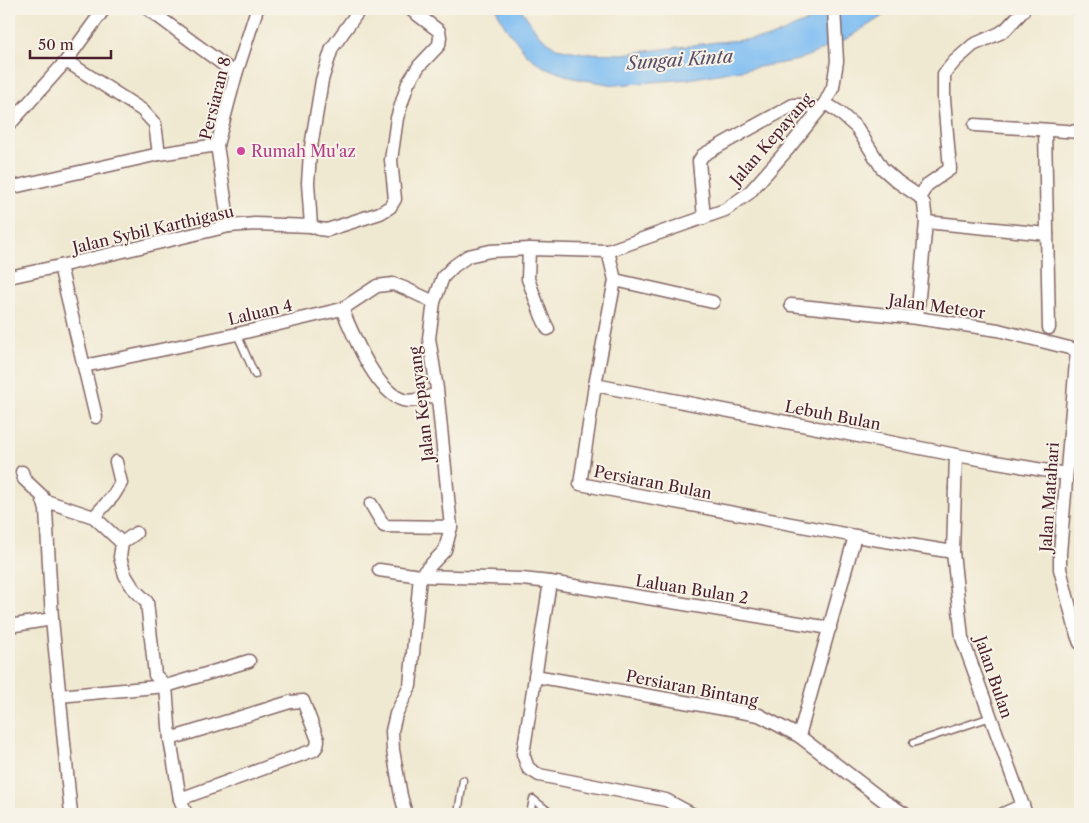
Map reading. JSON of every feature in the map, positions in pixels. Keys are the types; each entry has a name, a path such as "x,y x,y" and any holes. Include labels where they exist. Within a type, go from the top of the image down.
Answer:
{"street":[{"path":"9,125 66,61 104,9"},
{"path":"148,9 236,74"},
{"name":"Persiaran 8","path":"229,226 217,145 236,74 257,9"},
{"path":"312,226 308,183 310,153 322,80 332,48 360,9"},
{"name":"Jalan Sybil Karthigasu","path":"9,277 229,226 254,224 312,226 327,230 380,213 390,207 395,199 391,160 397,118 408,82 439,45 440,37 439,31 410,9"},
{"name":"Jalan Kepayang","path":"420,576 445,550 451,527 430,338 434,302 443,277 468,256 490,251 529,249 608,252 725,210 749,193 823,106 833,87 837,61 834,9"},
{"path":"920,197 928,185 950,169 944,99 944,74 973,45 1006,29 1023,11"},
{"path":"66,61 142,110 154,124 159,154"},
{"path":"704,218 699,161 703,155 793,106 823,106 839,112 857,128 882,168 920,197 924,204 926,222 917,318"},
{"path":"975,125 1080,132"},
{"path":"1045,130 1049,328"},
{"path":"9,188 159,154 217,145"},
{"path":"926,222 1047,234"},
{"path":"529,249 528,279 548,329"},
{"name":"Persiaran Bulan","path":"608,252 615,280 595,385 580,484 855,536 953,552"},
{"path":"60,266 96,417"},
{"path":"615,280 714,302"},
{"name":"Laluan 4","path":"84,366 237,334 342,309 377,286 393,284 434,302"},
{"name":"Jalan Meteor","path":"791,305 917,318 998,330 1077,350"},
{"path":"342,309 362,353 379,381 395,396 402,400 410,401 437,394"},
{"name":"Jalan Matahari","path":"1077,350 1060,569 1080,644"},
{"name":"Lebuh Bulan","path":"595,385 956,455 1066,474"},
{"name":"Jalan Bulan","path":"956,455 953,552 962,638 1024,810"},
{"path":"94,517 113,496 121,483 116,462"},
{"path":"22,472 24,480 42,496 46,510 52,619 71,814"},
{"path":"43,500 94,517 122,543"},
{"path":"371,504 384,526 451,527"},
{"path":"136,533 122,543 120,557 124,575 133,588 147,602 155,675 166,686 170,739 180,799 186,814"},
{"path":"799,736 855,536"},
{"name":"Laluan Bulan 2","path":"379,570 420,576 522,579 550,582 830,628"},
{"path":"406,814 393,750 392,732 396,714 410,686 420,576"},
{"path":"550,582 523,754 528,768 539,775 666,800 692,814"},
{"path":"9,626 52,619"},
{"path":"59,696 166,686 249,661"},
{"name":"Persiaran Bintang","path":"535,676 759,716 799,736 884,801 905,814"},
{"path":"170,739 290,702 303,701 318,740 314,750 180,799"},
{"path":"1003,814 1024,810"}],"lane":[{"path":"237,334 255,375"},
{"path":"913,743 990,716"},
{"path":"458,814 463,780"},
{"path":"530,814 533,799 552,814"}],"water":[{"name":"Sungai Kinta","path":"496,9 521,9 539,35 556,48 583,53 624,54 717,42 769,38 833,9 894,9 846,39 799,60 689,79 615,85 573,78 544,67 527,55 505,26"}],"place":[{"name":"Rumah Mu'az","path":"241,151"}]}
